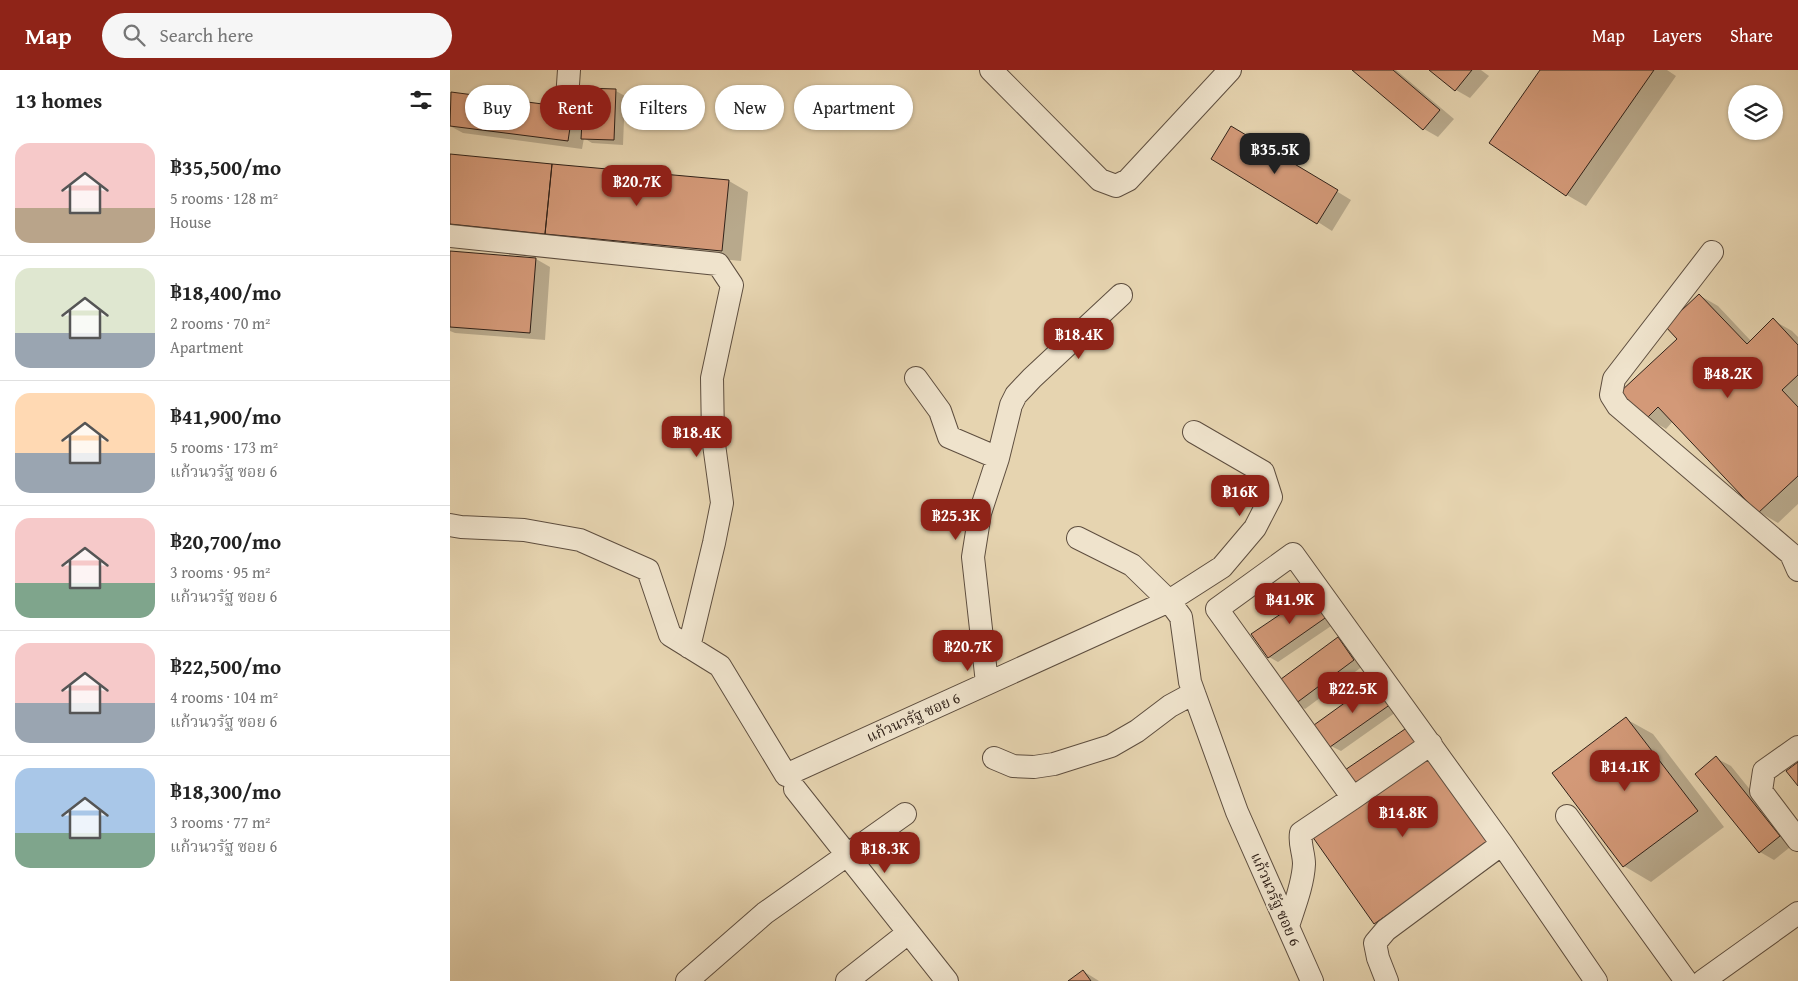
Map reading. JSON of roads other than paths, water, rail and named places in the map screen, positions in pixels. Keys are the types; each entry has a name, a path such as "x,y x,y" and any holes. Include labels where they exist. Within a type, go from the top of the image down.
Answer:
{"street":[{"path":"568,85 570,70"},
{"path":"991,70 1100,180 1116,186 1128,180 1230,70"},
{"path":"450,236 718,264 732,284 712,378 713,437 722,502 689,647"},
{"path":"1712,252 1614,379 1611,395 1618,406 1791,554 1798,570"},
{"path":"988,683 972,557 980,513 998,458 1011,405 1016,396 1032,378 1121,295"},
{"path":"916,378 940,411 949,437 998,458"},
{"path":"1078,538 1132,565 1169,601 1222,567 1255,528 1271,497 1263,472 1194,432"},
{"name":"แก้วนวรัฐ ซอย 6","path":"450,525 524,530 580,540 648,570 670,635 720,666 786,775 1169,601 1181,617 1190,682 1237,812 1312,981"},
{"path":"1353,798 1217,609 1293,554 1502,844 1596,981"},
{"path":"994,758 1013,766 1034,768 1095,752 1111,746 1128,736 1170,706 1194,693"},
{"path":"1288,926 1304,863 1299,840 1301,833 1431,744"},
{"path":"1798,747 1764,771 1761,791 1798,840"},
{"path":"795,789 946,981"},
{"path":"687,981 765,913 905,814"},
{"path":"1567,816 1686,981"},
{"path":"1386,981 1378,958 1376,943 1386,930 1502,844"},
{"path":"1704,981 1798,913"},
{"path":"847,981 908,933"}]}
